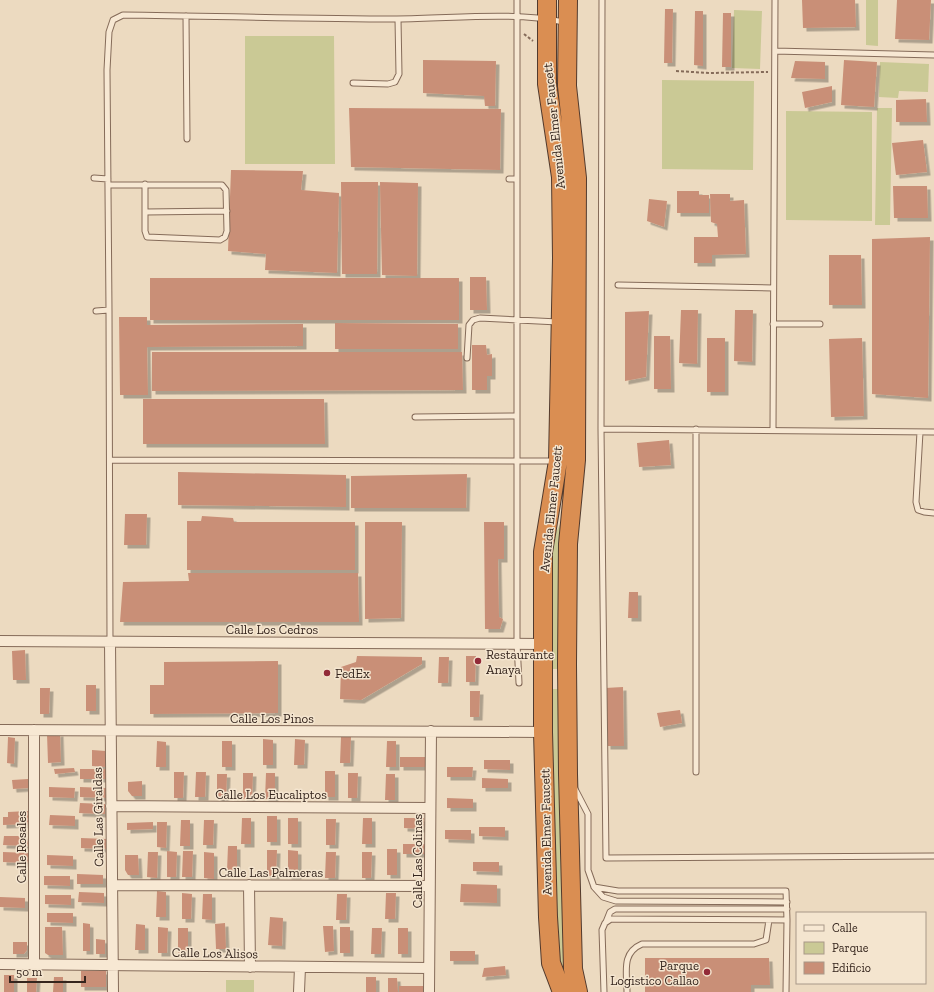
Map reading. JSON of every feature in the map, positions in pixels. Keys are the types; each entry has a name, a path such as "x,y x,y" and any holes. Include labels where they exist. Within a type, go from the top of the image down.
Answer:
{"highway":[{"name":"Avenida Elmer Faucett","path":"547,0 547,84 561,177 569,322"},
{"name":"Avenida Elmer Faucett","path":"568,0 567,86 577,178 569,322 567,460 567,679 573,969 578,992"},
{"name":"Avenida Elmer Faucett","path":"562,992 551,963 548,925 543,732 543,552 567,460"},
{"path":"543,679 567,679"}],"street":[{"name":"Calle Los Cedros","path":"0,641 543,644"},
{"name":"Calle Las Giraldas","path":"110,642 113,992"},
{"name":"Calle Los Pinos","path":"0,730 543,732"},
{"name":"Calle Rosales","path":"34,730 34,964"},
{"name":"Calle Las Colinas","path":"429,992 431,731"},
{"name":"Calle Los Eucaliptos","path":"111,806 430,808"},
{"name":"Calle Las Palmeras","path":"112,885 430,886"},
{"path":"249,885 250,966"},
{"name":"Calle Los Alisos","path":"0,964 429,968"},
{"path":"299,992 300,967"}],"lane":[{"path":"517,0 517,643 520,683"},
{"path":"602,0 601,428 606,858 934,856"},
{"path":"772,430 775,0"},
{"path":"110,642 108,179 109,32 113,20 124,15 398,19 517,16 546,18 568,23"},
{"path":"186,16 187,139"},
{"path":"353,83 388,84 395,82 399,74 398,19"},
{"path":"775,51 934,55"},
{"path":"94,178 108,179"},
{"path":"509,179 517,179"},
{"path":"108,185 145,184 222,185 226,190 227,231 225,237 220,240 147,237 145,231 145,184"},
{"path":"146,212 227,211"},
{"path":"618,285 773,288"},
{"path":"96,311 109,310"},
{"path":"467,358 469,324 474,320 480,318 518,321 569,322"},
{"path":"773,324 820,324"},
{"path":"415,417 517,416"},
{"path":"601,428 934,432"},
{"path":"696,429 696,772"},
{"path":"920,432 916,502 918,510 934,513"},
{"path":"110,460 567,460"},
{"path":"568,774 588,814 588,870 594,888 603,897 616,901 786,902"},
{"path":"594,888 618,891 786,891 786,992"},
{"path":"604,992 602,930 610,912 615,909 786,909"},
{"path":"605,923 611,919 787,920"},
{"path":"627,992 627,961 629,952 634,947 642,944 754,944 766,940 769,920"}],"path":[{"path":"676,71 709,73 775,71"}],"green space":[{"path":"866,0 878,0 878,46 866,45"},
{"path":"734,10 762,11 760,69 732,68"},
{"path":"245,36 334,36 335,164 245,164"},
{"path":"880,62 929,64 928,92 899,91 898,98 879,97"},
{"path":"662,80 754,81 753,170 662,169"},
{"path":"877,108 892,108 890,225 875,225"},
{"path":"786,111 872,112 872,221 786,220"},
{"path":"564,517 559,669 550,669 550,556 556,532"},
{"path":"548,689 559,689 566,977 558,953"},
{"path":"226,980 254,980 254,992 226,992"}],"building":[{"path":"802,0 855,0 856,27 803,28"},
{"path":"897,0 931,0 929,40 895,39"},
{"path":"665,9 673,9 672,63 664,63"},
{"path":"695,11 703,11 703,66 694,65"},
{"path":"723,13 731,13 731,67 722,67"},
{"path":"423,60 496,61 495,106 485,106 484,96 423,93"},
{"path":"844,60 877,62 874,107 841,105"},
{"path":"795,61 825,62 825,79 791,78"},
{"path":"832,86 832,102 805,108 802,92"},
{"path":"926,99 927,122 896,122 896,100"},
{"path":"349,108 501,109 500,170 351,167"},
{"path":"923,140 927,172 896,175 892,143"},
{"path":"231,170 303,171 301,190 339,193 337,273 265,270 266,254 228,251"},
{"path":"341,182 378,182 377,274 342,274"},
{"path":"380,182 418,183 417,276 382,275"},
{"path":"893,186 927,186 928,218 894,218"},
{"path":"677,191 699,191 699,195 709,195 709,213 677,213"},
{"path":"710,194 730,194 730,201 744,200 746,254 712,255 712,263 694,263 694,237 718,237 717,224 711,222"},
{"path":"649,199 667,201 664,227 647,221"},
{"path":"930,237 928,398 872,394 872,239"},
{"path":"829,255 861,255 862,305 829,305"},
{"path":"470,277 486,277 487,310 470,310"},
{"path":"150,278 459,278 459,320 150,320"},
{"path":"681,310 698,310 697,364 679,363"},
{"path":"735,310 753,310 752,362 734,361"},
{"path":"649,311 646,377 625,381 625,312"},
{"path":"119,317 147,317 147,325 303,324 303,346 147,347 148,395 120,395"},
{"path":"335,323 458,324 458,349 335,349"},
{"path":"654,336 670,336 671,389 654,389"},
{"path":"707,338 725,338 725,392 707,392"},
{"path":"862,338 864,416 831,417 829,339"},
{"path":"472,345 486,345 487,355 492,354 492,376 487,376 487,390 472,390"},
{"path":"152,352 462,352 463,390 152,391"},
{"path":"143,399 324,399 325,444 143,444"},
{"path":"669,440 671,465 639,467 637,443"},
{"path":"178,472 346,475 346,507 178,505"},
{"path":"467,474 466,508 351,508 351,476"},
{"path":"125,514 147,514 146,545 124,545"},
{"path":"202,516 233,518 234,522 355,522 355,570 187,570 187,521 201,521"},
{"path":"365,522 402,522 401,618 365,619"},
{"path":"484,522 504,522 504,559 498,559 499,617 503,619 500,629 485,629"},
{"path":"188,573 358,573 359,622 120,622 123,582 189,581"},
{"path":"629,592 638,592 638,618 628,618"},
{"path":"25,650 26,680 13,680 12,651"},
{"path":"357,656 422,657 422,664 361,700 340,699 341,667 356,662"},
{"path":"466,656 476,656 475,682 466,682"},
{"path":"439,657 449,657 448,683 438,683"},
{"path":"278,661 278,713 150,714 150,685 164,685 164,662"},
{"path":"86,685 96,685 96,711 86,711"},
{"path":"623,687 624,746 607,746 605,688"},
{"path":"40,688 50,688 49,714 40,714"},
{"path":"470,691 480,691 479,717 470,717"},
{"path":"680,710 682,723 660,727 657,713"},
{"path":"60,733 61,762 48,763 47,734"},
{"path":"8,737 15,738 14,764 7,763"},
{"path":"341,737 351,737 350,763 340,763"},
{"path":"263,739 273,740 273,765 263,765"},
{"path":"295,739 305,740 304,765 294,765"},
{"path":"157,741 166,742 166,767 156,767"},
{"path":"222,741 232,741 232,767 222,767"},
{"path":"387,741 396,741 396,767 386,767"},
{"path":"92,750 106,751 106,767 92,766"},
{"path":"400,757 426,757 426,767 400,767"},
{"path":"484,760 510,760 510,770 484,769"},
{"path":"447,767 473,767 472,777 447,777"},
{"path":"74,768 75,772 55,774 54,769"},
{"path":"80,769 106,769 106,779 80,779"},
{"path":"325,771 335,771 335,797 325,797"},
{"path":"174,772 184,772 183,798 174,798"},
{"path":"196,772 206,772 205,797 195,797"},
{"path":"243,773 253,773 252,799 243,799"},
{"path":"266,773 275,773 275,799 265,799"},
{"path":"348,773 358,773 357,798 348,798"},
{"path":"217,774 227,774 226,800 217,799"},
{"path":"386,774 395,774 395,800 385,800"},
{"path":"482,778 508,779 508,788 482,788"},
{"path":"28,779 28,788 13,789 12,780"},
{"path":"142,781 142,796 132,796 128,791 128,782"},
{"path":"49,787 75,788 74,798 49,797"},
{"path":"80,787 106,788 106,798 80,797"},
{"path":"447,798 473,799 473,808 447,808"},
{"path":"80,803 105,804 105,814 79,813"},
{"path":"28,811 28,824 3,825 3,817 8,817 8,812"},
{"path":"50,815 75,816 75,826 49,825"},
{"path":"267,816 277,816 277,842 267,842"},
{"path":"242,818 251,818 251,844 241,844"},
{"path":"288,818 298,818 298,844 288,844"},
{"path":"363,818 372,818 372,844 362,844"},
{"path":"404,818 424,818 423,829 404,828"},
{"path":"326,819 336,819 335,845 326,845"},
{"path":"181,820 190,820 190,846 180,846"},
{"path":"204,820 214,820 213,845 203,845"},
{"path":"153,822 153,829 127,830 127,823"},
{"path":"157,822 167,822 166,848 157,847"},
{"path":"479,827 505,827 505,837 479,836"},
{"path":"445,830 471,830 471,840 445,839"},
{"path":"4,836 24,836 24,840 29,841 29,846 3,845"},
{"path":"81,838 107,839 107,849 81,848"},
{"path":"403,844 429,844 429,854 403,854"},
{"path":"228,846 237,846 237,872 227,871"},
{"path":"387,849 397,849 397,875 387,875"},
{"path":"267,850 277,850 276,876 267,876"},
{"path":"288,850 298,851 298,876 288,876"},
{"path":"167,851 177,852 176,877 167,877"},
{"path":"183,851 193,851 192,877 182,877"},
{"path":"3,852 29,853 29,863 3,862"},
{"path":"148,852 158,852 157,878 147,877"},
{"path":"204,852 214,853 214,879 204,878"},
{"path":"326,852 336,852 335,878 325,878"},
{"path":"362,852 372,852 371,878 362,878"},
{"path":"47,855 73,856 73,866 47,865"},
{"path":"125,855 138,855 139,875 128,875 125,870"},
{"path":"473,862 499,862 499,872 473,871"},
{"path":"77,874 103,875 103,884 77,884"},
{"path":"44,876 70,876 70,886 44,885"},
{"path":"461,884 497,885 497,903 460,902"},
{"path":"157,891 166,892 166,917 156,917"},
{"path":"79,892 104,893 104,903 78,902"},
{"path":"182,893 192,894 191,919 182,919"},
{"path":"386,893 396,893 395,919 385,919"},
{"path":"203,894 212,894 212,920 202,919"},
{"path":"337,894 347,894 346,920 336,920"},
{"path":"45,895 71,895 71,905 45,904"},
{"path":"0,897 25,898 25,908 0,907"},
{"path":"47,913 73,913 73,923 47,922"},
{"path":"270,917 283,918 282,946 268,945"},
{"path":"83,923 90,924 90,951 83,951"},
{"path":"225,923 226,949 216,949 215,924"},
{"path":"136,924 145,925 145,950 135,950"},
{"path":"323,926 333,926 334,951 325,952"},
{"path":"45,927 62,927 63,955 48,955 45,953"},
{"path":"158,927 168,928 167,953 158,953"},
{"path":"340,927 350,927 350,953 340,953"},
{"path":"178,928 188,928 188,954 178,954"},
{"path":"372,928 382,928 381,954 371,954"},
{"path":"398,928 408,928 408,954 398,954"},
{"path":"96,939 105,940 105,954 96,954"},
{"path":"13,942 27,942 27,950 24,954 13,954"},
{"path":"450,951 475,951 475,961 450,961"},
{"name":"Parque Logistico Callao","path":"645,958 769,958 770,985 751,985 751,992 645,992"},
{"path":"505,966 506,975 482,977 484,968"},
{"path":"81,971 106,971 106,987 81,987"},
{"path":"4,975 14,975 14,992 4,992"},
{"path":"54,977 63,977 63,992 53,992"},
{"path":"366,977 376,977 376,992 366,992"},
{"path":"27,978 37,978 36,992 27,992"},
{"path":"388,978 397,978 398,992 388,992"},
{"path":"399,986 425,986 425,992 399,992"}],"place":[{"name":"Restaurante Anaya","path":"478,661"},
{"name":"FedEx","path":"327,673"},
{"name":"Parque Logistico Callao","path":"707,972"}]}
